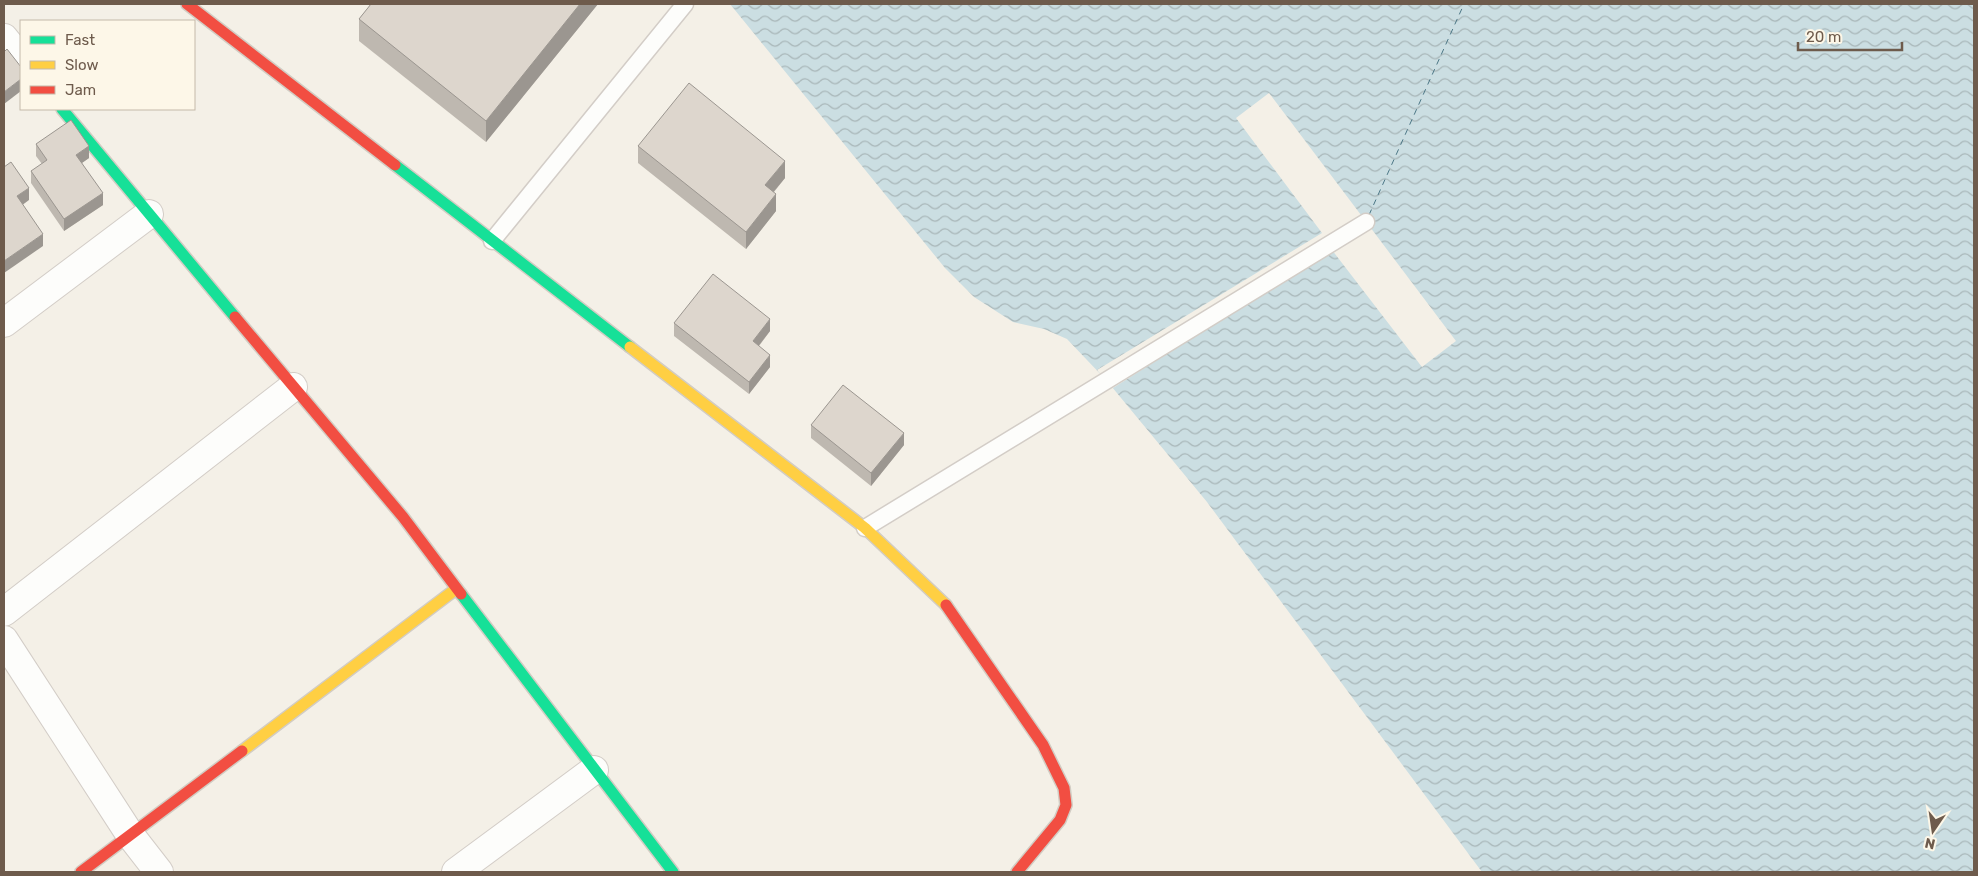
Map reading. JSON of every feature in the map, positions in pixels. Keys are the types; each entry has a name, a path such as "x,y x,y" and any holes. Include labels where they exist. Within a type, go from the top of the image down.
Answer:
{"street":[{"path":"187,4 865,528 946,605 1043,745 1064,788 1066,805 1060,820 1018,872"},
{"path":"4,38 20,58"},
{"path":"63,110 402,516 673,872"},
{"path":"4,323 149,214"},
{"path":"4,612 293,387"},
{"path":"81,872 456,589"},
{"path":"4,640 131,836 160,872"},
{"path":"456,872 594,770"}],"lane":[{"path":"492,241 686,4"},
{"path":"865,528 1366,222"}],"water":[{"path":"730,4 1974,4 1974,872 1482,872 1207,502 1107,381 1067,339 1044,329 1013,322 974,297 945,268"}],"pier":[{"path":"1269,93 1456,341 1422,367 1332,250 1113,388 1097,370 1322,233 1236,118"}],"building":[{"path":"371,4 580,4 486,121 359,19"},
{"path":"7,49 20,66 20,80 4,92 4,52"},
{"path":"689,83 785,161 765,185 776,194 746,232 638,146"},
{"path":"71,120 89,146 76,155 103,193 64,219 31,171 47,160 36,144"},
{"path":"11,162 29,188 17,196 43,234 4,261 4,167"},
{"path":"713,274 770,319 753,341 770,355 749,382 674,323"},
{"path":"843,385 904,433 871,473 811,425"}],"ferry route":[{"path":"1369,215 1464,4"}],"traffic: fast":[{"path":"63,110 235,317"},
{"path":"395,165 630,347"},
{"path":"461,594 673,872"}],"traffic: slow":[{"path":"630,347 865,528 946,605"},
{"path":"242,751 456,589"}],"traffic: jam":[{"path":"187,4 395,165"},
{"path":"235,317 403,517 461,594"},
{"path":"946,605 1043,745 1064,788 1066,805 1060,820 1017,872"},
{"path":"81,872 242,751"}]}
